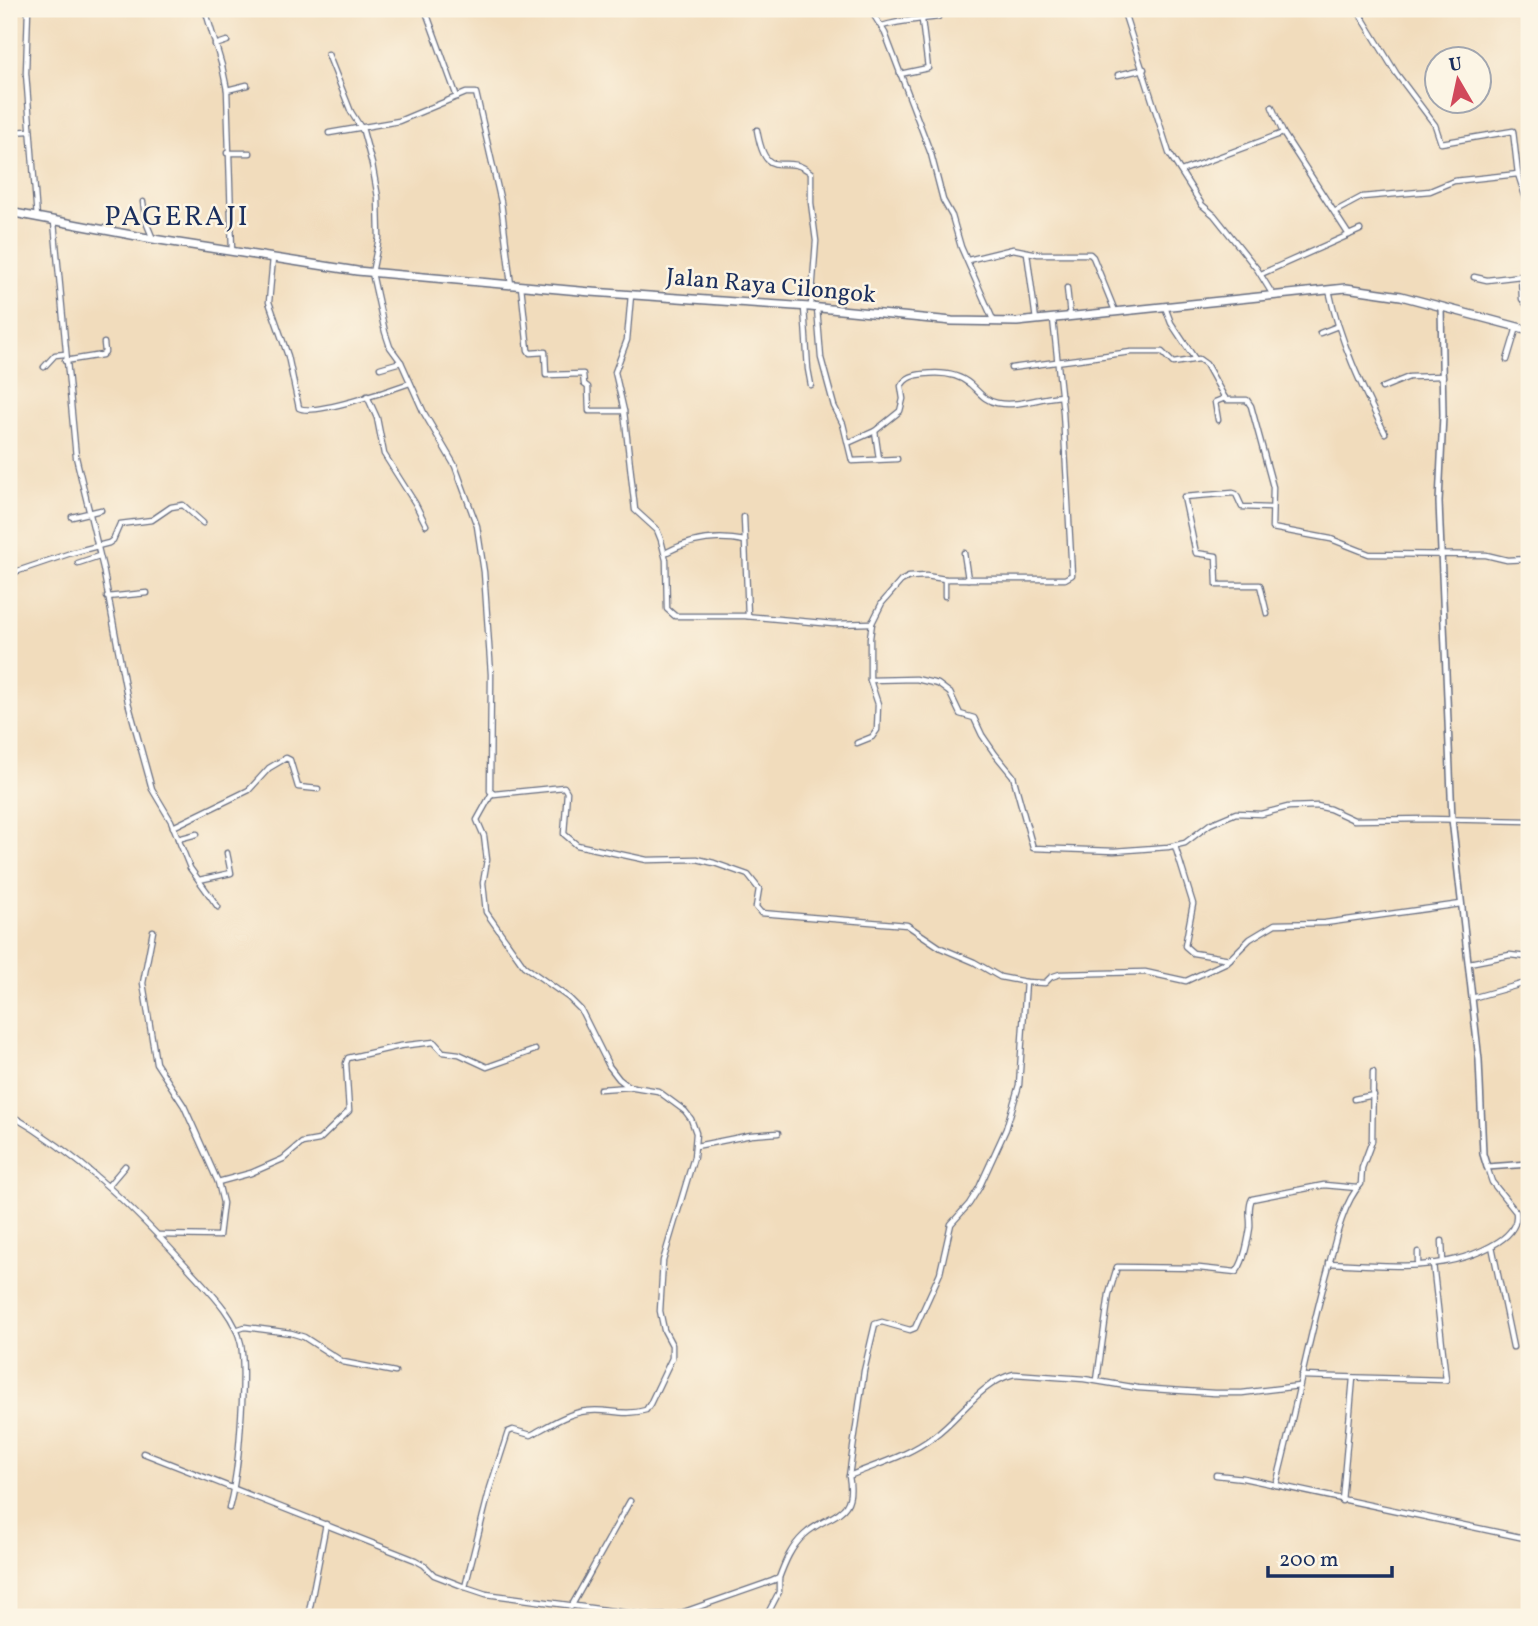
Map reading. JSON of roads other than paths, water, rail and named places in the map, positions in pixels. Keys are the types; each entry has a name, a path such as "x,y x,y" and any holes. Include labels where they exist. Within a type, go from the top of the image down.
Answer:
{"highway":[{"name":"Jalan Raya Cilongok","path":"9,212 153,239 372,273 811,307 906,317 994,323 1273,295 1361,289 1441,306 1529,330"}],"street":[{"path":"28,9 26,73 37,219"},
{"path":"205,9 227,90 232,252"},
{"path":"425,9 457,97"},
{"path":"870,9 882,26 931,154 943,200 952,216 961,247 994,323"},
{"path":"1123,9 1170,153 1202,205 1214,215 1261,274 1273,295"},
{"path":"1357,9 1396,73 1435,125 1441,143 1513,131 1518,174 1529,208"},
{"path":"882,26 903,19 913,21 938,18"},
{"path":"900,74 928,68 922,20"},
{"path":"215,45 227,41"},
{"path":"328,54 351,112 362,128 378,197 379,238 372,273 385,332 424,413 455,466 477,526 484,572 491,674 489,780 492,793 477,820 484,836 486,860 483,883 486,912 524,966 569,998 581,1010 609,1066 619,1079 631,1087"},
{"path":"1118,75 1144,69"},
{"path":"227,90 247,85"},
{"path":"329,133 399,121 473,92 479,97 501,202 511,285"},
{"path":"1272,107 1283,133 1349,234"},
{"path":"757,130 762,154 769,161 793,165 811,173 811,204 816,241 807,365 811,385"},
{"path":"9,132 30,131"},
{"path":"1181,171 1283,133"},
{"path":"228,153 250,153"},
{"path":"1336,211 1362,197 1430,191 1454,181 1518,174"},
{"path":"143,202 146,222 153,239"},
{"path":"54,222 76,457 128,702 152,789 173,827 190,867 218,907"},
{"path":"1261,274 1360,230"},
{"path":"968,260 1013,249 1027,253 1091,255 1115,312"},
{"path":"1027,253 1036,320"},
{"path":"273,258 269,302 288,356 299,408 309,410 410,383"},
{"path":"1474,277 1484,280 1529,275"},
{"path":"1521,276 1522,302 1526,304"},
{"path":"521,286 528,350 530,353 545,352 546,375 583,374 584,384 588,387 589,411 624,411"},
{"path":"1067,288 1070,317"},
{"path":"1329,290 1338,326 1385,433"},
{"path":"631,295 627,340 615,372 624,411 635,510 657,530 665,553 667,609 675,616 748,616 821,623 872,623"},
{"path":"1329,1263 1386,1266 1471,1257 1510,1233 1517,1219 1516,1212 1492,1182 1483,1154 1479,1060 1452,819 1439,502 1443,376 1441,306"},
{"path":"811,307 831,397 843,424 853,462 897,459"},
{"path":"1165,307 1171,323 1195,359"},
{"path":"857,743 872,737 877,730 878,704 870,680 872,623 882,603 901,581 909,577 926,576 945,579 1065,579 1072,575 1062,396 1053,319"},
{"path":"1320,333 1338,326"},
{"path":"1507,360 1517,327"},
{"path":"65,361 102,355 105,352 104,343"},
{"path":"1011,368 1131,352 1162,352 1173,363 1199,359 1206,364 1228,401 1247,400 1251,406 1273,487 1272,528 1331,539 1364,553 1486,555 1515,561 1529,559"},
{"path":"44,368 55,355 65,354"},
{"path":"380,368 401,362"},
{"path":"848,443 875,430 901,409 902,383 910,377 922,374 952,374 983,397 997,403 1029,402 1062,396"},
{"path":"1382,388 1409,377 1443,376"},
{"path":"367,396 377,418 384,454 426,525"},
{"path":"1218,420 1215,402 1225,398"},
{"path":"875,430 879,459"},
{"path":"1267,614 1260,585 1217,585 1216,556 1196,553 1184,497 1233,493 1242,507 1271,508"},
{"path":"9,574 112,541 120,524 152,520 176,505 183,505 203,523"},
{"path":"72,517 101,510"},
{"path":"744,517 748,616"},
{"path":"665,553 703,538 725,537 745,541"},
{"path":"964,554 968,579"},
{"path":"78,563 99,556"},
{"path":"945,579 945,596"},
{"path":"107,597 147,593"},
{"path":"870,680 928,681 950,693 960,714 974,718 995,754 1013,776 1033,848 1114,851 1175,846 1185,843 1210,824 1237,813 1261,814 1288,807 1317,806 1354,820 1529,821"},
{"path":"173,827 249,790 269,768 286,758 298,787 318,789"},
{"path":"492,793 564,787 567,792 564,834 577,845 647,860 698,859 714,863 752,878 759,889 757,907 761,913 907,925 941,948 1000,977 1026,982 1045,983 1057,974 1139,972 1151,972 1182,982 1230,959 1250,939 1275,924 1325,923 1461,904"},
{"path":"178,839 197,834"},
{"path":"1175,846 1192,904 1185,946 1193,953 1230,959"},
{"path":"199,880 231,873 227,853"},
{"path":"153,932 143,983 147,1021 156,1063 184,1106 218,1182 223,1203 219,1236 159,1235"},
{"path":"1469,963 1510,954 1527,957"},
{"path":"766,1617 779,1592 779,1578 791,1550 804,1535 845,1508 852,1493 849,1476 864,1371 875,1324 882,1322 911,1330 915,1328 940,1273 951,1224 979,1188 1006,1129 1019,1085 1026,982"},
{"path":"1472,998 1529,982"},
{"path":"218,1182 283,1160 302,1143 319,1140 337,1124 349,1111 346,1072 348,1058 382,1049 432,1042 443,1052 459,1054 487,1067 535,1050"},
{"path":"1276,1485 1334,1241 1362,1183 1362,1168 1373,1141 1373,1072"},
{"path":"466,1587 490,1488 508,1432 513,1430 531,1435 586,1411 623,1415 646,1410 672,1358 672,1345 664,1330 660,1311 663,1261 694,1157 696,1146 693,1124 685,1111 658,1091 631,1087 600,1089"},
{"path":"1354,1099 1374,1095"},
{"path":"9,1114 95,1173 159,1235 212,1294 236,1330 241,1344 243,1376 239,1450 229,1508"},
{"path":"696,1146 751,1135 778,1133"},
{"path":"1487,1167 1529,1164"},
{"path":"108,1186 125,1166"},
{"path":"1097,1380 1109,1294 1117,1266 1199,1268 1236,1272 1250,1228 1249,1205 1252,1199 1324,1185 1358,1188"},
{"path":"1442,1241 1443,1262"},
{"path":"1492,1246 1513,1347"},
{"path":"1418,1252 1418,1264"},
{"path":"1301,1376 1446,1380 1433,1263"},
{"path":"236,1330 245,1327 292,1333 304,1337 343,1362 395,1372"},
{"path":"849,1476 893,1459 933,1438 980,1392 1005,1376 1014,1374 1097,1380 1138,1388 1242,1393 1300,1386"},
{"path":"1342,1501 1353,1378"},
{"path":"143,1453 415,1560 434,1575 486,1594 650,1616 674,1615 779,1578"},
{"path":"1216,1475 1276,1485 1529,1539"},
{"path":"571,1607 630,1501"},
{"path":"308,1617 327,1524"}],"district":[{"name":"PAGERAJI","path":"177,217"}]}
